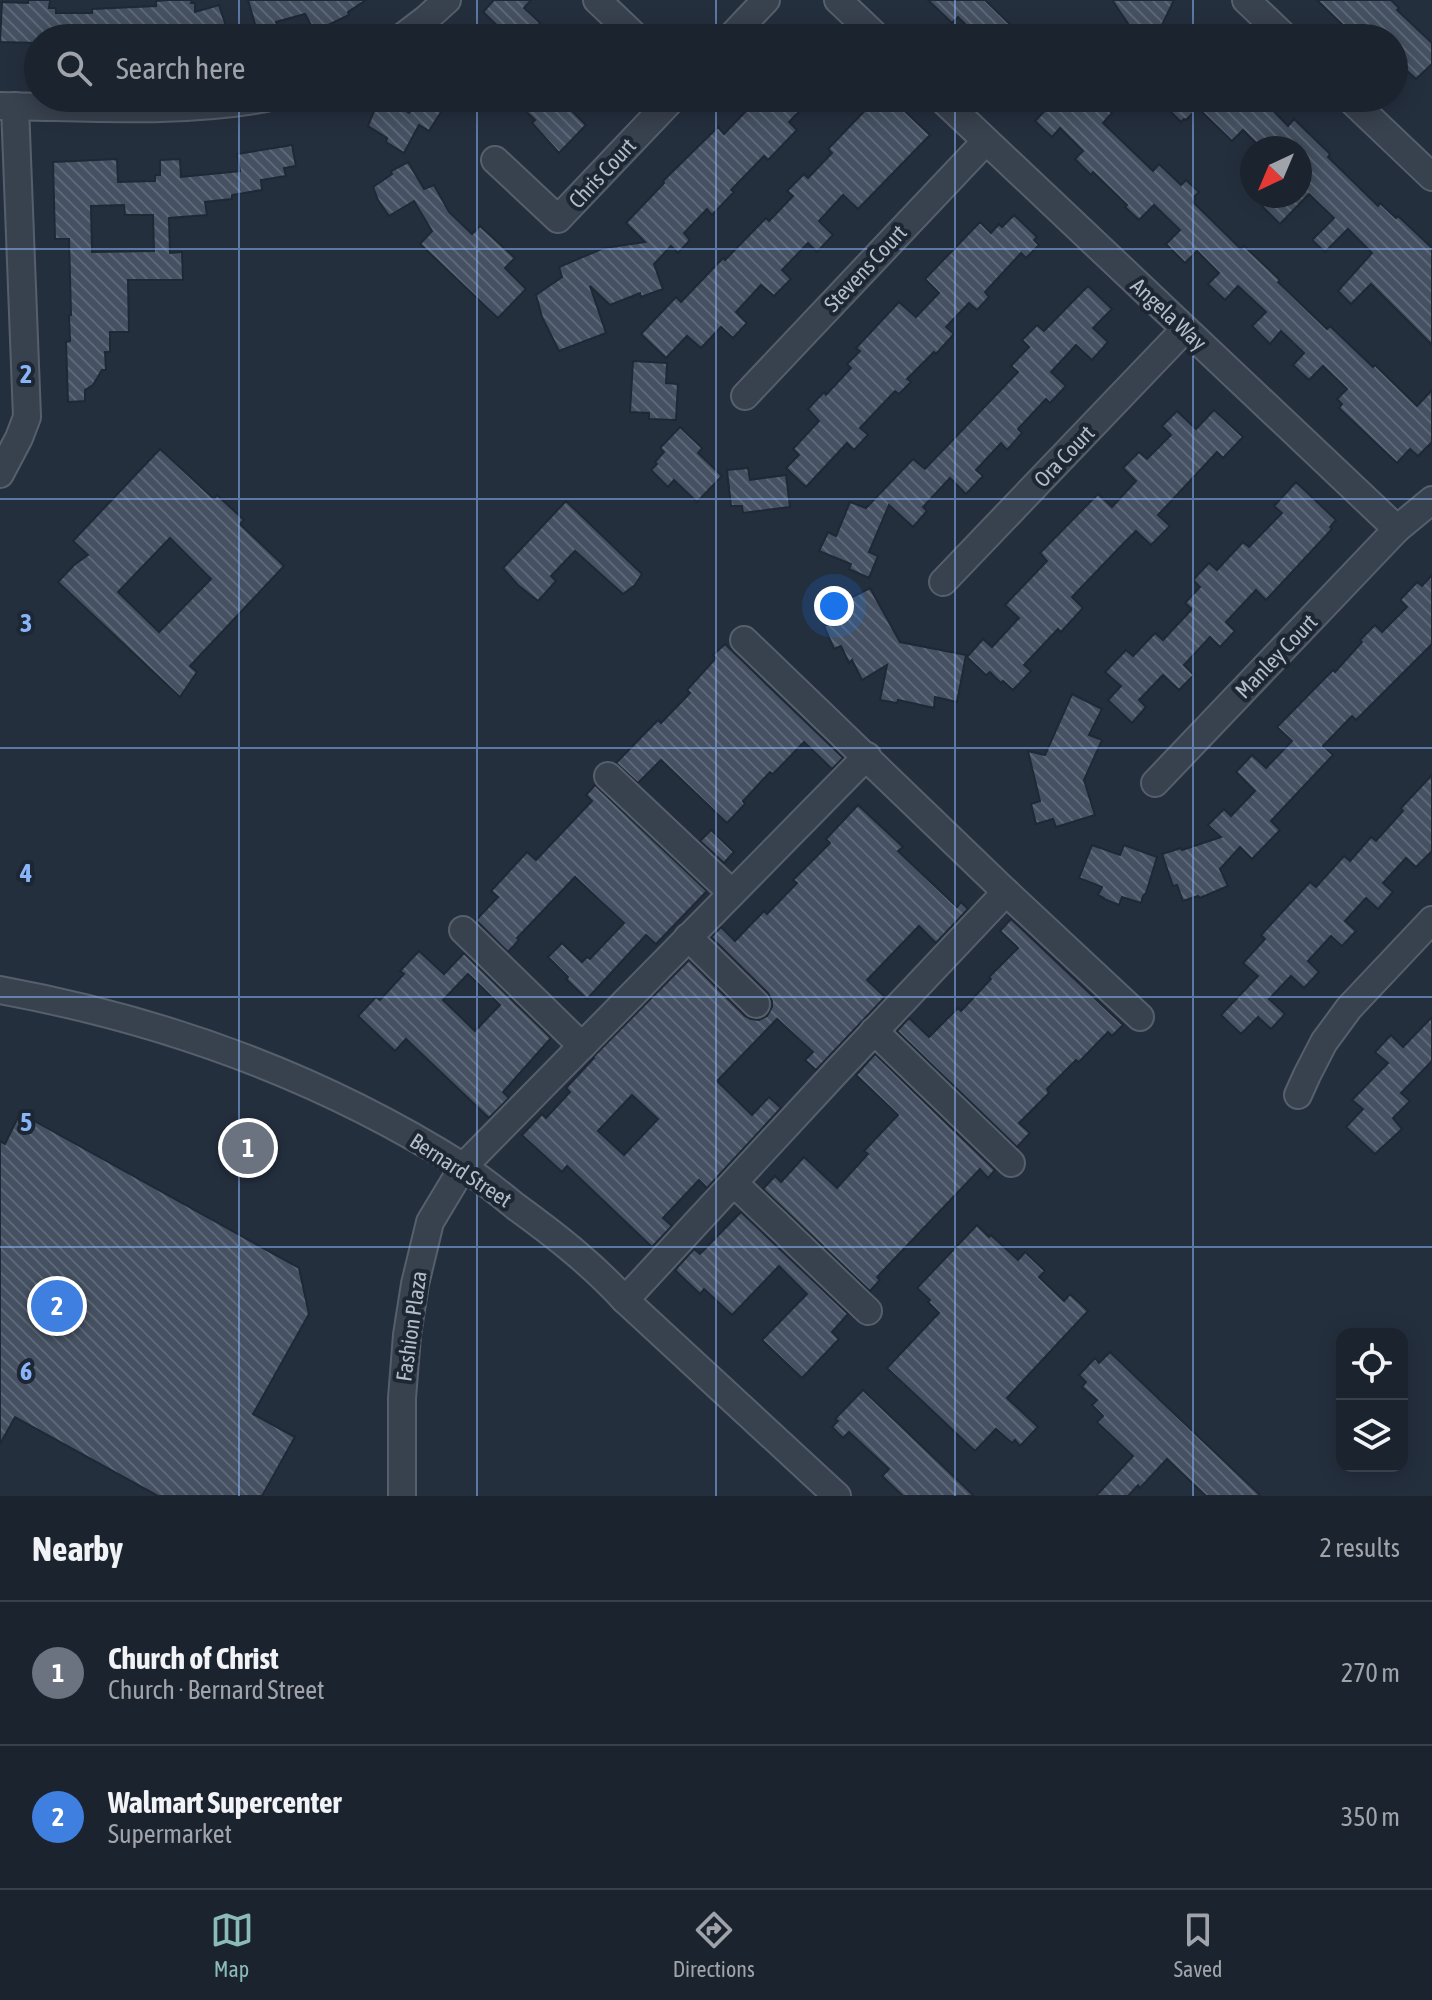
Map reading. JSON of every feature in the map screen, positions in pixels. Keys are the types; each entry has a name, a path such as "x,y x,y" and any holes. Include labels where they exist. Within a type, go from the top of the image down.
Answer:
{"street":[{"path":"419,24 447,0"},
{"path":"597,0 622,24"},
{"path":"743,24 766,0"},
{"path":"838,0 863,24"},
{"path":"1246,0 1271,24"},
{"path":"0,474 27,417 8,106"},
{"name":"Chris Court","path":"495,160 558,219 660,112"},
{"name":"Angela Way","path":"956,112 1397,529"},
{"path":"1364,112 1432,177"},
{"name":"Stevens Court","path":"745,396 986,141"},
{"name":"Ora Court","path":"943,582 1185,329"},
{"name":"Manley Court","path":"1155,783 1397,529 1432,500"},
{"path":"744,640 1140,1017"},
{"name":"Fashion Plaza","path":"402,1496 402,1398 415,1284 430,1222 463,1167 867,756"},
{"path":"608,776 732,893"},
{"path":"625,1300 1006,892"},
{"path":"1298,1095 1324,1042 1349,1008 1432,920"},
{"path":"463,930 582,1046"},
{"path":"688,937 756,1004"},
{"name":"Bernard Street","path":"0,990 115,1015 169,1030 247,1058 323,1091 463,1167 600,1273 625,1300 837,1496"},
{"path":"874,1031 1011,1163"},
{"path":"734,1183 868,1311"}],"building":[{"path":"28,0 50,0 49,8 56,8 56,13 92,13 92,9 156,6 156,1 192,0 195,12 219,5 225,24 24,24 24,43 0,42 2,2 28,3"},
{"path":"248,0 366,0 348,12 349,15 330,24 310,24 305,14 277,24 255,24"},
{"path":"494,0 531,0 524,8 540,23 495,24 483,12"},
{"path":"928,0 985,0 1010,24 965,24 958,17 952,23"},
{"path":"1112,0 1174,0 1162,24 1128,24"},
{"path":"1317,0 1391,0 1399,8 1397,10 1432,43 1432,64 1416,79 1408,72 1408,24 1342,24"},
{"path":"374,112 441,112 429,131 419,125 404,153 368,126"},
{"path":"527,112 573,112 586,125 559,153 532,123 535,120"},
{"path":"745,112 799,112 789,122 797,130 768,160 764,156 712,215 707,209 684,233 690,240 678,253 671,246 654,264 663,289 641,297 640,293 610,305 590,286 606,333 559,351 542,317 536,295 562,277 559,267 604,248 645,242 626,223 718,127 724,134"},
{"path":"864,112 906,112 930,135 858,209 843,195 819,221 833,235 817,252 808,243 782,270 791,279 774,296 761,285 736,312 747,323 733,338 721,327 701,348 687,336 666,358 641,334 676,297 681,302 766,218 769,221 793,196 787,191 804,174 808,178 832,153 828,149"},
{"path":"1044,112 1111,112 1103,123 1153,171 1159,164 1181,185 1186,180 1199,192 1193,202 1241,249 1244,246 1280,280 1278,282 1327,329 1330,326 1417,406 1432,390 1432,442 1418,456 1410,449 1397,463 1339,408 1342,404 1337,399 1347,389 1323,366 1309,380 1293,365 1304,353 1281,331 1270,344 1252,326 1266,312 1238,286 1225,300 1208,284 1219,273 1197,251 1185,263 1166,244 1180,230 1154,205 1139,220 1093,172 1091,175 1075,159 1083,151 1060,128 1052,137 1035,121"},
{"path":"1171,112 1194,112 1186,120 1181,122"},
{"path":"1202,112 1274,112 1288,126 1294,119 1311,136 1249,136 1243,130 1232,141"},
{"path":"1312,136 1330,154 1328,157 1378,206 1380,203 1396,218 1398,216 1432,248 1432,345 1371,284 1351,304 1338,291 1372,253 1348,229 1325,252 1312,240 1334,218 1312,197"},
{"path":"292,145 296,166 284,168 286,176 261,180 262,190 232,195 232,199 205,202 207,215 169,218 170,253 182,252 183,280 128,280 129,332 110,332 110,352 105,352 106,370 102,370 93,385 85,390 85,401 68,402 66,342 70,341 71,315 69,239 55,239 53,162 117,159 118,182 155,181 155,175 160,175 160,160 180,159 181,177 240,171 237,154","holes":["124,205 125,215 153,215 154,251 92,252 91,206"]},
{"path":"408,162 424,189 434,185 449,212 472,234 480,226 515,258 505,268 526,289 498,318 420,244 432,231 414,201 389,216 378,200 373,187 392,174 391,171"},
{"path":"1264,208 1295,208 1280,224"},
{"path":"1014,215 1037,237 1034,240 1039,245 1026,258 1021,253 985,292 989,297 977,310 969,303 946,327 954,334 907,379 911,382 899,394 895,391 860,428 868,435 854,450 847,443 806,487 786,468 799,455 793,449 819,421 808,409 851,368 847,364 860,351 856,348 899,302 916,317 939,293 925,279 980,222 991,233"},
{"path":"1088,286 1112,309 1093,328 1108,342 1092,360 1076,345 1051,372 1066,386 1050,403 1046,399 1018,429 1022,433 1007,450 1001,443 976,470 983,476 966,494 950,478 923,507 927,511 913,527 889,505 869,552 878,556 869,578 849,569 851,564 819,551 828,532 836,536 850,502 866,508 913,459 925,469 1018,372 1011,366 1029,347 1022,340 1037,325 1044,331"},
{"path":"633,361 667,363 666,383 678,384 676,420 649,419 649,413 630,412"},
{"path":"1214,410 1243,437 1223,458 1217,452 1158,515 1170,526 1151,545 1136,531 1072,597 1083,608 1024,665 1031,671 1013,690 990,672 986,675 967,657 983,639 992,647 1019,618 1005,605 1047,561 1040,553 1098,494 1112,507 1136,481 1123,468 1139,452 1147,459 1171,435 1162,426 1177,411 1196,429"},
{"path":"680,427 702,448 698,453 722,476 697,502 674,480 668,487 651,470 664,452 660,448"},
{"path":"160,449 214,499 217,495 244,520 240,524 284,566 190,666 197,672 180,697 58,582 88,555 73,541","holes":["170,538 211,579 159,632 118,592"]},
{"path":"748,468 750,480 786,475 790,507 743,513 742,506 731,506 727,470"},
{"path":"1296,482 1336,520 1330,527 1332,529 1266,600 1256,590 1226,622 1235,631 1220,647 1210,637 1184,665 1194,675 1179,690 1163,675 1139,700 1146,707 1132,723 1108,700 1121,686 1105,672 1126,650 1133,656 1155,633 1163,640 1192,609 1185,603 1200,587 1193,580 1209,563 1217,570 1243,542 1249,547 1282,513 1274,506"},
{"path":"566,501 642,574 635,585 623,594 575,551 551,576 556,581 538,601 503,568"},
{"path":"1432,575 1432,644 1356,720 1352,716 1323,746 1333,755 1271,821 1280,830 1252,859 1240,847 1220,869 1228,886 1200,898 1183,901 1177,885 1173,886 1162,854 1221,837 1208,825 1224,809 1231,816 1255,791 1236,772 1252,755 1266,768 1292,741 1277,727 1333,670 1335,672 1375,625 1382,632 1407,607 1400,600 1417,582 1422,586"},
{"path":"870,588 900,642 966,655 957,702 935,697 934,708 898,700 897,703 880,700 887,665 862,680 841,646 834,649 824,626 835,621 831,608"},
{"path":"725,644 843,758 832,769 804,742 773,774 770,772 727,823 661,760 638,783 616,763 690,693 687,690"},
{"path":"1072,694 1102,709 1089,735 1102,740 1084,780 1095,815 1056,827 1053,819 1036,824 1031,804 1040,801 1028,751 1045,755"},
{"path":"1432,775 1432,851 1416,867 1406,858 1383,883 1393,892 1378,909 1366,898 1345,921 1356,931 1342,946 1331,936 1308,961 1319,972 1304,988 1291,976 1269,999 1285,1014 1271,1029 1258,1017 1241,1034 1221,1015 1258,976 1243,963 1265,939 1261,935 1310,882 1316,887 1344,856 1350,861 1371,837 1376,841"},
{"path":"595,785 707,891 656,944 646,935 587,999 548,957 562,943 582,962 587,957 590,959 624,923 575,877 517,938 519,940 508,952 476,920 498,897 491,891 527,852 536,860 592,801 586,795"},
{"path":"858,805 903,847 898,851 957,907 961,902 968,909 936,943 919,926 867,980 885,997 816,1070 805,1060 813,1052 777,1019 717,1081 752,1115 769,1097 781,1108 707,1188 699,1180 663,1218 672,1226 652,1247 567,1166 562,1172 522,1135 542,1114 546,1118 570,1092 566,1088 593,1057 689,960 745,1016 759,1020 767,1016 772,1007 768,993 711,937 721,927 735,941 764,911 767,914 797,883 793,880 830,843 826,839","holes":["632,1095 658,1119 624,1155 598,1131"]},
{"path":"711,830 734,852 724,863 700,841"},
{"path":"1092,845 1120,855 1124,845 1157,857 1141,903 1122,897 1119,905 1104,899 1098,895 1102,887 1079,878"},
{"path":"1011,919 1123,1025 1112,1036 1108,1032 1047,1089 1049,1093 1019,1123 1030,1133 1017,1147 897,1031 909,1018 929,1037 958,1008 961,1011 1018,948 1000,931"},
{"path":"419,951 444,974 464,953 551,1038 503,1092 509,1098 489,1118 406,1039 395,1051 358,1016 376,997 380,1000 404,974 400,971","holes":["468,974 500,1005 475,1031 443,1000"]},
{"path":"1432,1017 1432,1061 1401,1093 1410,1101 1393,1118 1402,1129 1375,1154 1346,1127 1363,1109 1352,1100 1388,1063 1375,1052 1391,1035 1403,1047"},
{"path":"875,1054 995,1170 988,1178 980,1169 877,1277 880,1280 870,1291 763,1189 775,1176 781,1182 804,1157 837,1188 868,1154 864,1151 898,1115 856,1075"},
{"path":"20,1113 299,1268 309,1314 253,1414 295,1437 262,1496 158,1496 15,1417 0,1444 0,1141 5,1144"},
{"path":"741,1212 848,1314 832,1332 839,1339 802,1378 762,1340 807,1294 779,1266 732,1315 704,1289 700,1294 675,1270 694,1249 700,1254"},
{"path":"977,1225 1018,1260 1025,1252 1045,1271 1039,1277 1064,1301 1070,1294 1088,1311 1007,1398 1038,1427 1020,1446 996,1429 975,1451 887,1368 939,1313 917,1288"},
{"path":"1110,1352 1261,1496 1206,1496 1167,1459 1140,1488 1138,1485 1128,1496 1096,1496 1133,1456 1097,1422 1103,1416 1092,1405 1097,1400 1082,1387 1086,1382 1079,1375 1095,1358 1099,1363"},
{"path":"863,1390 974,1496 903,1496 882,1476 889,1469 849,1432 843,1438 832,1427 838,1421 835,1419"}],"place":[{"name":"Church of Christ","path":"248,1148"},
{"name":"Walmart Supercenter","path":"57,1306"}]}
